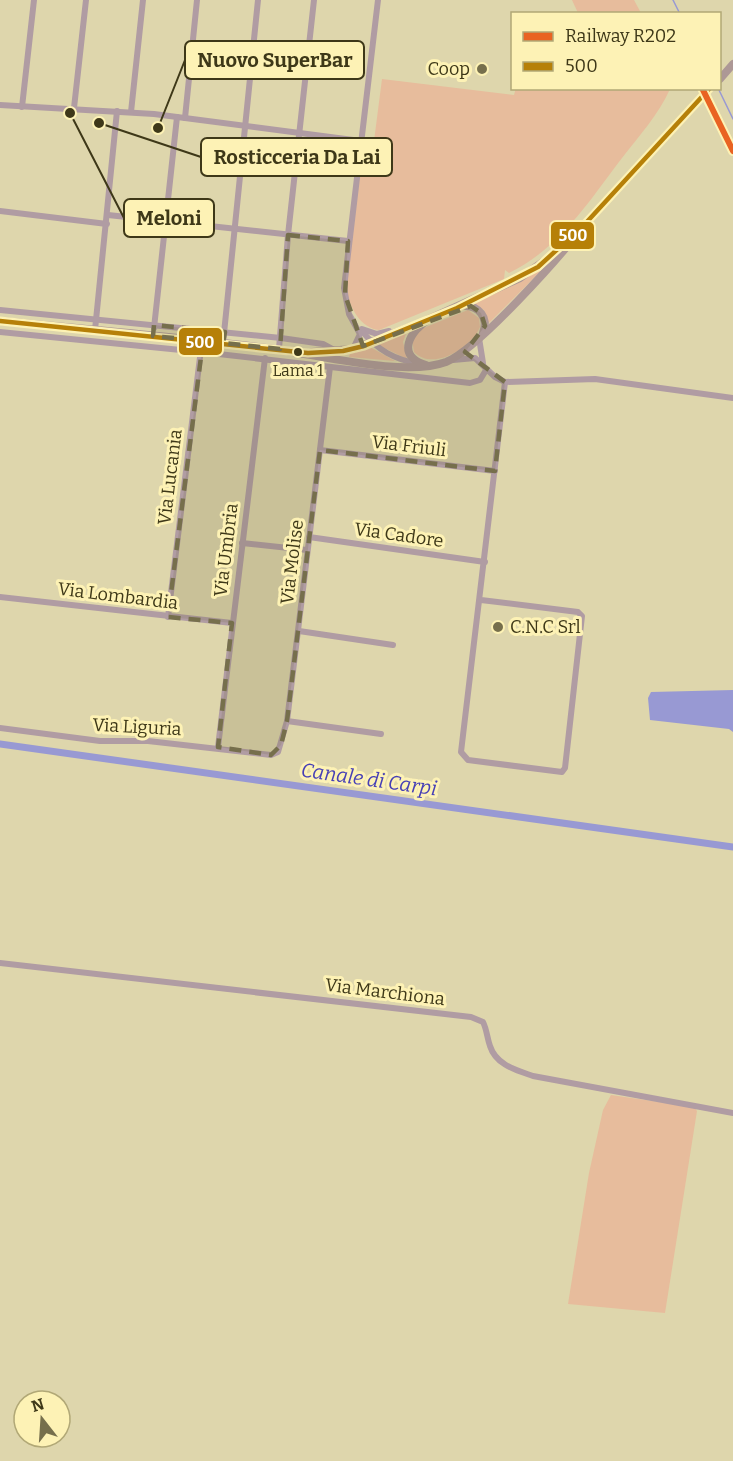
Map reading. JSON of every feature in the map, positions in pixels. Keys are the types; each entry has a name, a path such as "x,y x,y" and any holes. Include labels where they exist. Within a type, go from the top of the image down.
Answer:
{"main road":[{"path":"722,76 733,64"},
{"path":"0,321 279,349 346,361 412,367 446,361 463,352 480,338 546,270 584,225 708,90"},
{"path":"308,353 353,349 457,308 538,267 584,225"},
{"path":"457,308 471,306 480,312 485,323 480,338"},
{"path":"426,320 411,334 409,347 415,360 428,366"}],"street":[{"path":"22,107 34,0"},
{"path":"75,108 86,0"},
{"path":"131,112 143,0"},
{"path":"185,118 197,0"},
{"path":"224,343 258,0"},
{"path":"279,349 288,235 314,0"},
{"path":"378,0 344,288 349,314 371,343 397,359 428,366"},
{"path":"0,105 131,112 361,141"},
{"path":"95,330 117,111"},
{"path":"153,336 177,117"},
{"path":"0,211 107,224"},
{"path":"108,215 348,241"},
{"path":"0,310 280,338 323,344 338,351"},
{"path":"355,323 367,332 376,334 426,320"},
{"path":"353,349 360,336 355,323"},
{"path":"0,332 265,358 470,383 482,378 485,368 480,338"},
{"name":"Via Lucania","path":"168,617 202,341"},
{"path":"446,361 471,357 506,382 595,380 733,398"},
{"name":"Via Umbria","path":"218,747 265,358"},
{"name":"Via Molise","path":"271,754 278,752 287,722 330,367"},
{"path":"481,600 578,612 582,616 565,768 560,773 468,760 463,757 495,471 506,382"},
{"name":"Via Friuli","path":"320,450 495,471"},
{"name":"Via Cadore","path":"309,537 485,562"},
{"path":"242,543 307,550"},
{"name":"Via Lombardia","path":"0,597 232,623"},
{"path":"299,632 393,645"},
{"path":"287,722 381,734"},
{"name":"Via Liguria","path":"0,728 100,741 218,747 271,754"},
{"name":"Via Marchiona","path":"0,963 471,1017 483,1022 490,1047 499,1062 512,1069 533,1076 733,1113"}],"highlighted area":[{"path":"288,235 348,241 345,295 363,346 471,306 481,313 485,326 465,352 505,382 495,471 320,450 287,721 281,745 271,755 218,747 232,623 168,617 203,341 153,336 154,325 225,332 223,343 280,349"}],"shaded area":[{"path":"572,0 634,0 640,12 578,12"},
{"path":"382,79 514,95 515,90 669,90 654,116 585,207 543,251 509,273 505,270 504,279 379,330 361,321 353,310 346,290 363,140 374,141"},
{"path":"544,268 489,323 484,310 472,303"},
{"path":"468,310 479,318 480,327 476,335 461,349 441,358 431,359 414,352 412,340 421,329"},
{"path":"407,331 403,342 407,359 376,344"},
{"path":"370,347 395,361 349,357 350,354"},
{"path":"611,1095 694,1107 697,1111 665,1313 568,1304 589,1173 603,1110"}],"water":[{"path":"733,690 733,732 729,729 650,720 648,698 651,692"}],"waterway":[{"path":"673,0 679,12"},
{"path":"719,90 733,119"},
{"name":"Canale di Carpi","path":"0,744 733,847"}],"rail line":[{"name":"R202","path":"703,90 733,151"}],"transit line":[{"name":"500","path":"0,321 308,353 343,351 364,346 457,308 538,267 584,225 708,90"}],"place":[{"name":"Coop","path":"482,69"},
{"name":"Meloni","path":"70,113"},
{"name":"Rosticceria Da Lai","path":"99,123"},
{"name":"Nuovo SuperBar","path":"158,128"},
{"name":"Lama 1","path":"298,352"},
{"name":"C.N.C Srl","path":"498,627"}]}
